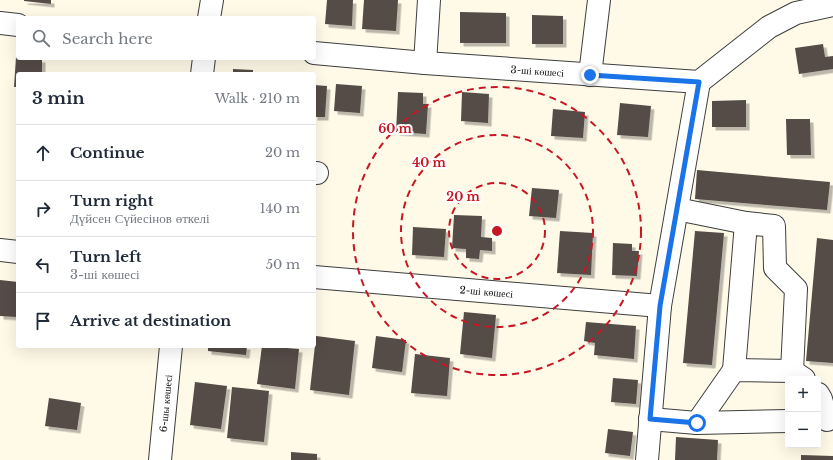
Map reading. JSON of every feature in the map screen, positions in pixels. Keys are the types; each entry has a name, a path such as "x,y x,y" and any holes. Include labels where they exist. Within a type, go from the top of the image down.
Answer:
{"street":[{"path":"209,16 212,0"},
{"path":"424,63 430,0"},
{"path":"590,75 599,0"},
{"path":"647,460 660,306 699,82 769,27 798,7 833,5"},
{"path":"0,23 16,25"},
{"name":"3-ші көшесі","path":"316,53 424,63 699,82"},
{"path":"202,72 204,60"},
{"path":"677,209 746,223 774,226 775,268 796,289 798,375 734,370"},
{"path":"697,423 734,370 746,223"},
{"path":"0,250 16,252"},
{"name":"2-ші көшесі","path":"316,277 660,306"},
{"name":"6-шы көшесі","path":"160,460 172,348"},
{"path":"821,399 826,420"},
{"path":"650,419 697,423 785,421"}],"building":[{"path":"51,0 51,4 24,1"},
{"path":"327,0 353,0 352,26 325,24"},
{"path":"364,0 398,0 396,31 362,29"},
{"path":"460,12 506,13 506,43 460,43"},
{"path":"532,15 563,16 563,44 532,44"},
{"path":"823,44 825,57 833,56 833,69 799,74 795,48"},
{"path":"16,57 16,60 42,60 42,72 16,72 16,87 14,87"},
{"path":"233,69 253,70 253,72 233,72"},
{"path":"336,84 362,86 360,113 334,111"},
{"path":"316,85 327,86 325,117 316,117"},
{"path":"398,92 423,93 423,104 428,104 426,134 396,132"},
{"path":"462,92 489,94 488,123 461,121"},
{"path":"746,100 746,127 712,127 712,101"},
{"path":"620,103 651,106 648,137 617,135"},
{"path":"553,109 585,112 583,138 551,136"},
{"path":"786,119 810,119 811,155 787,155"},
{"path":"697,170 830,182 827,210 695,199"},
{"path":"532,188 559,190 556,218 529,216"},
{"path":"454,215 482,216 481,237 492,238 492,251 480,250 479,259 466,258 466,249 452,248"},
{"path":"413,227 446,229 444,257 412,255"},
{"path":"560,231 593,233 591,275 557,273"},
{"path":"695,231 724,233 712,365 683,363"},
{"path":"817,238 833,240 833,363 806,361"},
{"path":"613,243 632,244 632,251 639,251 637,276 612,275"},
{"path":"0,280 16,282 16,317 0,316"},
{"path":"464,312 496,315 492,358 460,354"},
{"path":"586,322 636,326 634,359 594,355 595,343 584,341"},
{"path":"316,336 355,341 349,395 310,390 315,348 316,348"},
{"path":"376,336 406,340 402,372 372,368"},
{"path":"208,348 247,348 246,355 208,351"},
{"path":"262,348 299,349 295,389 257,384"},
{"path":"415,354 450,358 447,396 411,393"},
{"path":"613,378 638,380 636,404 611,402"},
{"path":"195,382 227,386 221,429 190,425"},
{"path":"232,387 269,391 264,442 227,438"},
{"path":"49,398 81,403 77,430 45,426"},
{"path":"608,429 633,432 630,456 605,453"},
{"path":"676,437 718,440 717,460 675,460"},
{"path":"291,452 317,454 317,460 291,460"},
{"path":"801,455 833,456 833,460 801,460"}],"route":[{"path":"590,75 699,82 660,306 650,419 697,423"}]}
